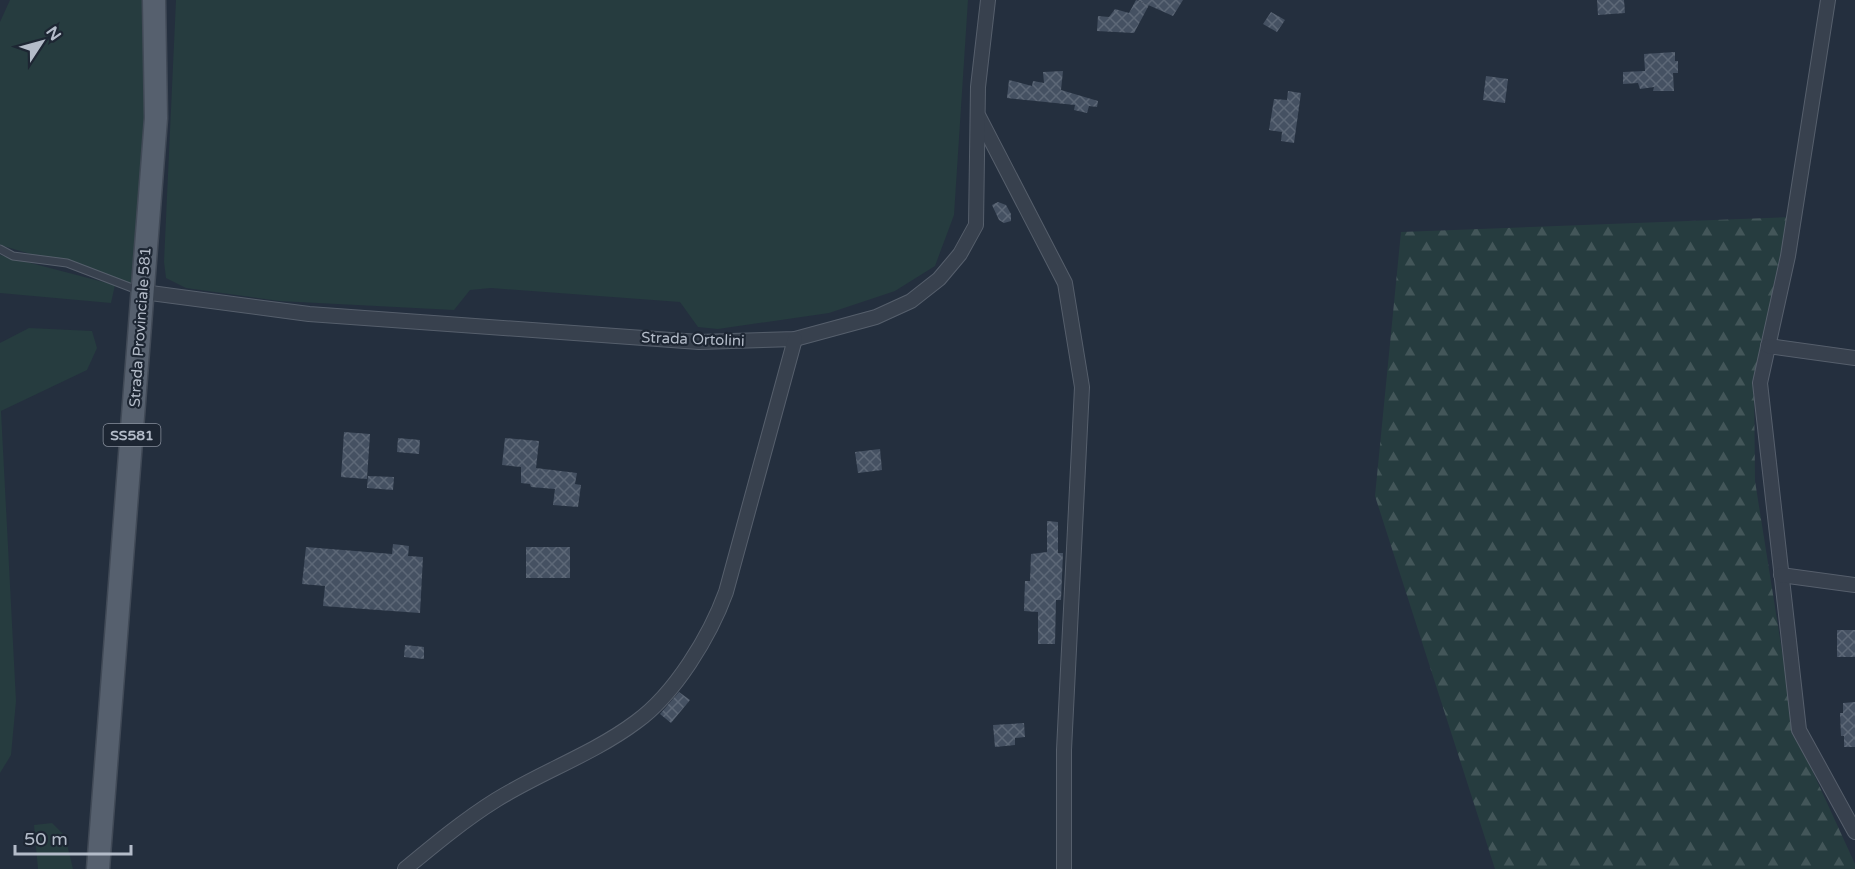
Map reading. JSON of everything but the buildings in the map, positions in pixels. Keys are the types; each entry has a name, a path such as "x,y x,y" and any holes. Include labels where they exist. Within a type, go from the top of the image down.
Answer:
{"main road":[{"name":"Strada Provinciale 581","path":"98,869 156,118 154,0"}],"street":[{"name":"Strada Ortolini","path":"143,292 309,314 699,342 795,339 894,310 927,290 951,267 976,225 978,87 988,0"},
{"path":"1828,0 1788,256 1760,383 1798,730 1855,832"},
{"path":"978,115 1065,283 1082,387 1064,750 1064,869"},
{"path":"405,869 495,801 637,722 656,705 678,679 701,646 717,616 726,592 795,339"},
{"path":"1768,346 1855,358"},
{"path":"1781,575 1855,585"}],"lane":[{"path":"0,249 12,256 67,263 143,292"}],"green space":[{"path":"10,0 151,0 152,16 135,285 0,245 0,22"},
{"path":"176,0 968,0 954,215 935,266 895,291 829,313 718,329 698,327 680,302 491,288 470,290 454,310 279,301 186,288 166,278 164,262"},
{"path":"1793,217 1754,378 1755,481 1795,733 1855,864 1855,869 1495,869 1375,496 1401,232"},
{"path":"0,255 115,285 111,303 0,293"},
{"path":"29,328 92,331 97,348 87,370 1,411 16,701 11,755 0,773 0,343"},
{"path":"52,823 65,836 73,869 38,869 34,825"}]}
